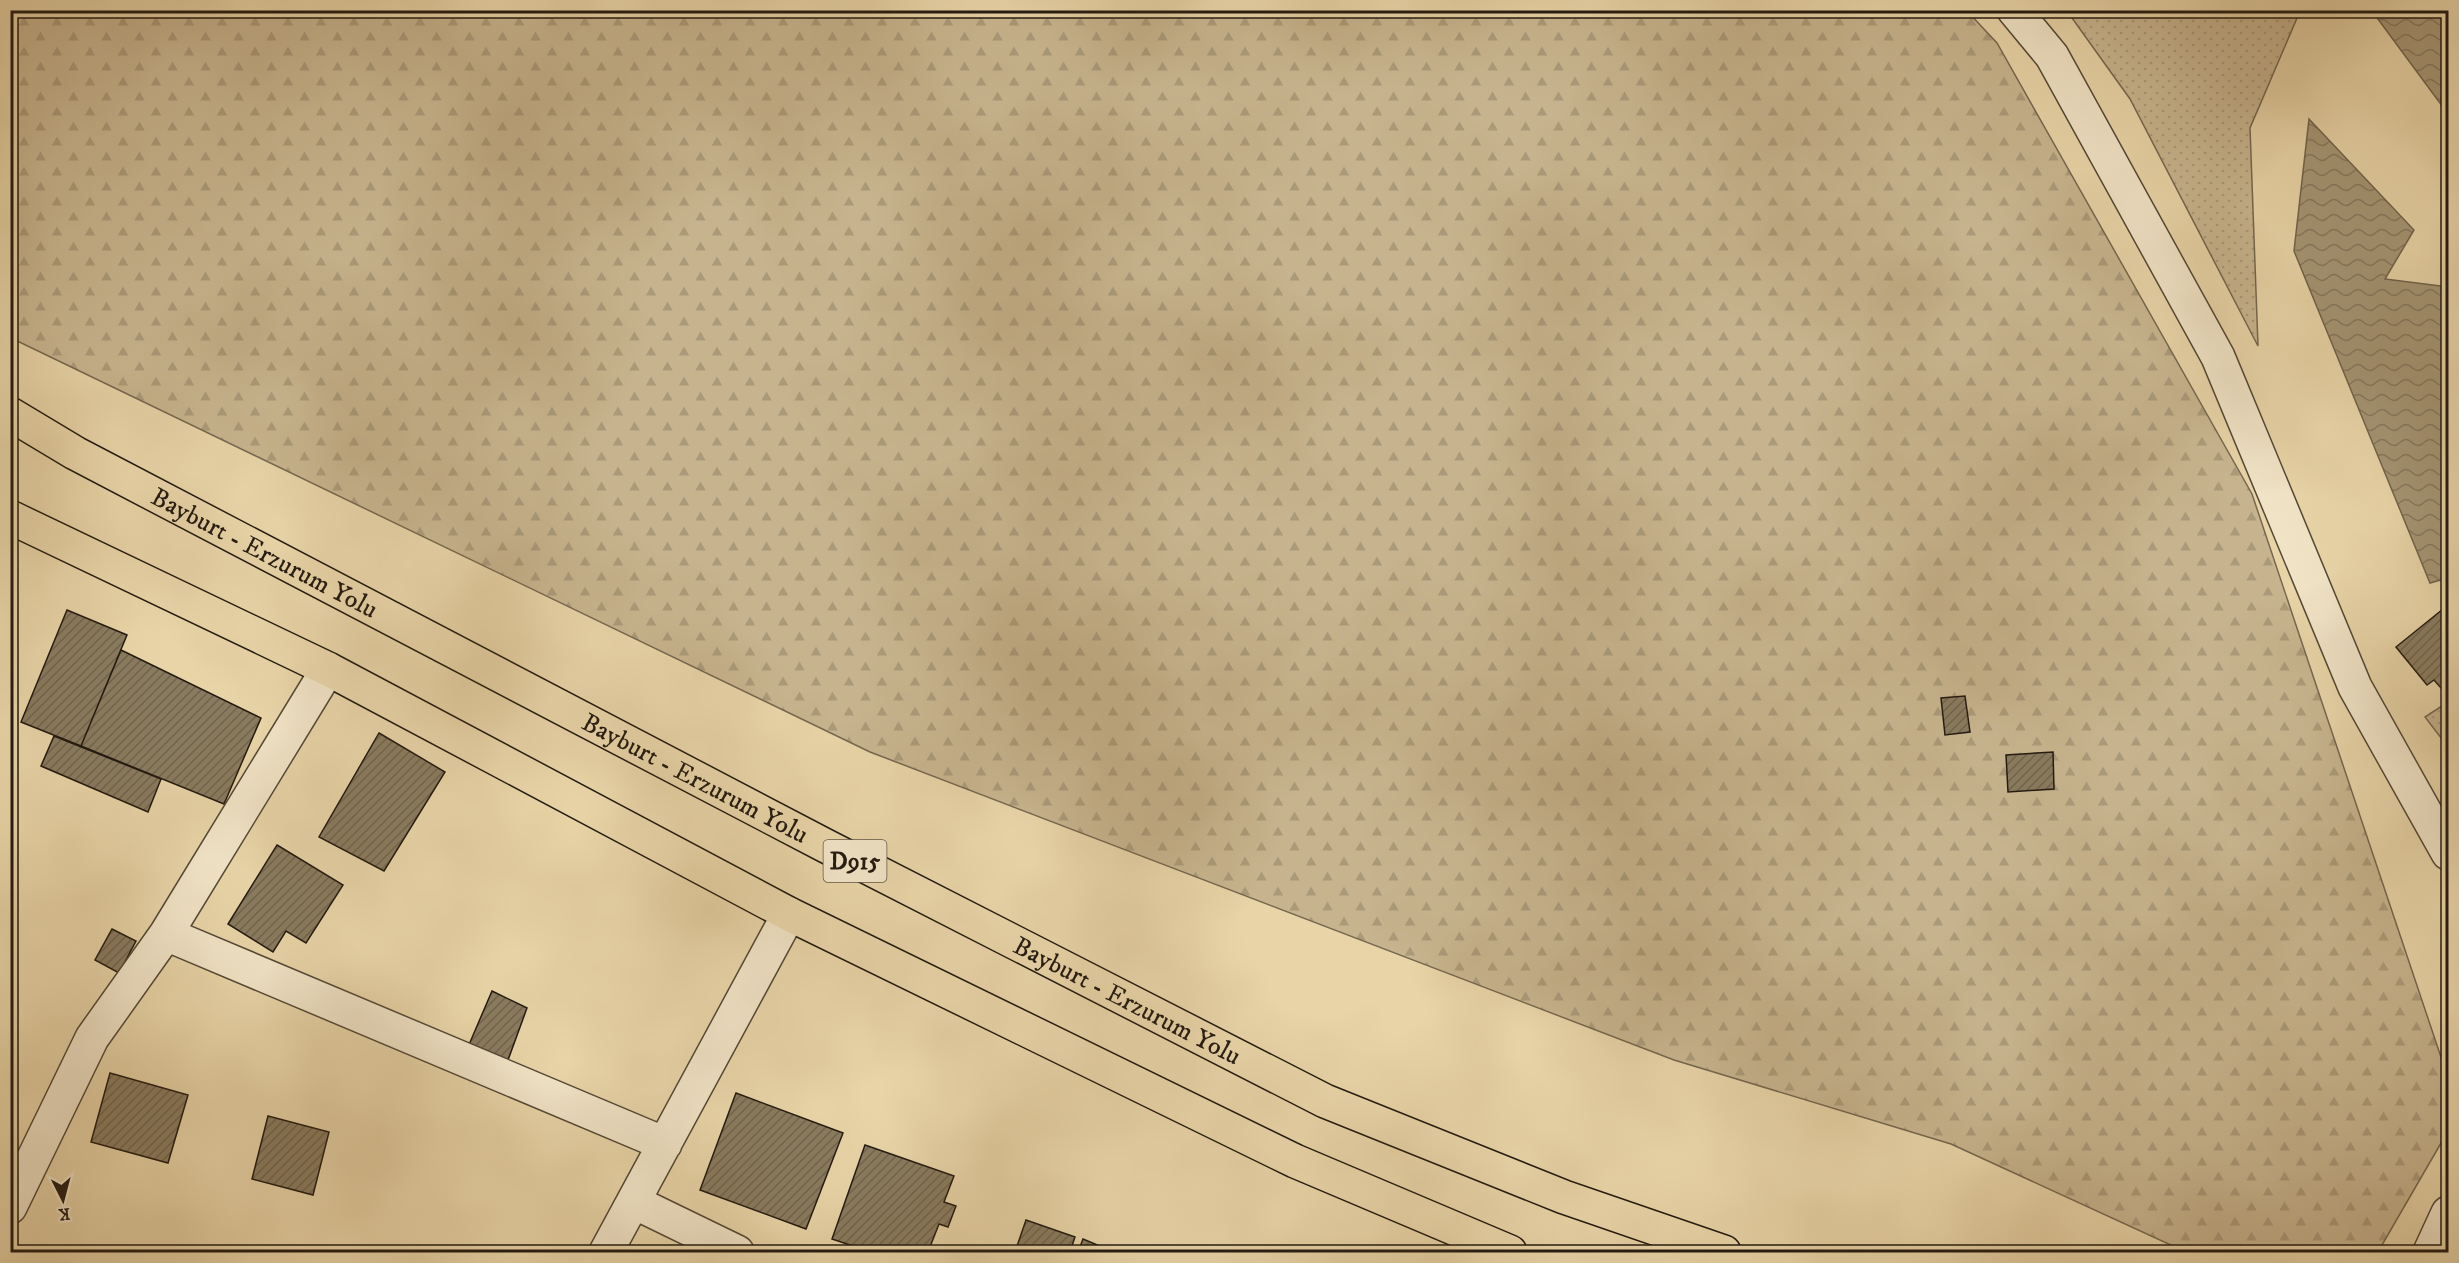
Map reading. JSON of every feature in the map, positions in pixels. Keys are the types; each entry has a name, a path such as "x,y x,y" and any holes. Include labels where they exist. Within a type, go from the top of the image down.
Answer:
{"highway":[{"name":"Bayburt - Erzurum Yolu","path":"10,414 75,453 753,808 1325,1101 1564,1197 1724,1252"},
{"path":"10,517 328,669 789,914 1295,1161 1478,1246 1510,1252"}],"street":[{"path":"2014,10 2052,56 2218,357 2355,687 2448,853"},
{"path":"10,1207 92,1038 166,934 328,669"},
{"path":"606,1252 789,914"},
{"path":"166,934 665,1144"},
{"path":"634,1202 737,1252"},
{"path":"2430,1252 2448,1213"}],"green space":[{"path":"10,11 1967,11 1997,43 2252,494 2448,1078 2448,1131 2378,1252 2186,1252 1951,1144 1674,1060 870,752 11,338"},
{"path":"2067,11 2300,11 2250,128 2258,346 2130,99"},
{"path":"2448,702 2448,747 2425,717"}],"water":[{"path":"2372,11 2448,11 2448,114"},
{"path":"2309,119 2414,230 2385,279 2448,287 2448,578 2430,583 2294,251"}],"building":[{"path":"2448,605 2448,682 2441,688 2434,680 2427,685 2396,647"},
{"path":"67,610 127,635 81,746 21,722"},
{"path":"121,650 261,718 224,804 81,746"},
{"path":"1965,696 1970,732 1945,735 1941,698"},
{"path":"379,733 445,772 384,871 319,837"},
{"path":"54,736 161,779 148,812 41,766"},
{"path":"2053,752 2054,789 2008,792 2006,755"},
{"path":"277,845 343,885 306,943 286,931 273,952 228,924"},
{"path":"112,929 136,941 119,973 95,960"},
{"path":"492,991 527,1008 508,1060 468,1047"},
{"path":"110,1073 188,1095 168,1163 91,1142"},
{"path":"736,1093 843,1133 806,1229 700,1190"},
{"path":"268,1116 329,1132 313,1195 252,1179"},
{"path":"865,1145 954,1176 944,1202 956,1206 948,1227 939,1224 928,1252 871,1252 832,1239"},
{"path":"1026,1220 1075,1237 1070,1252 1015,1252"},
{"path":"1083,1239 1114,1252 1078,1252"}]}
